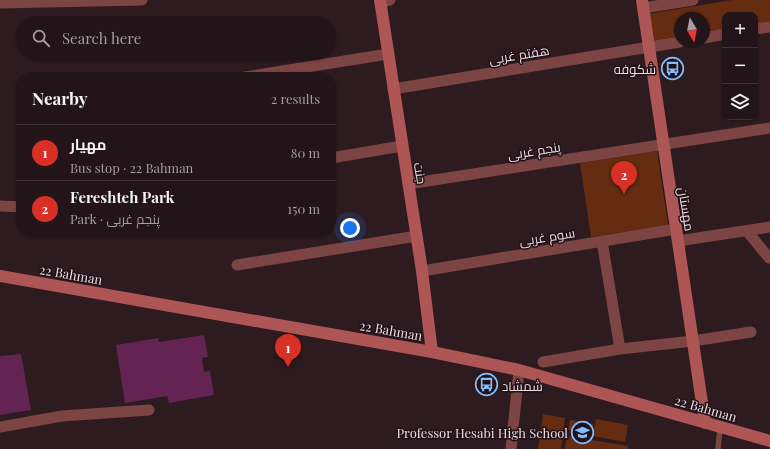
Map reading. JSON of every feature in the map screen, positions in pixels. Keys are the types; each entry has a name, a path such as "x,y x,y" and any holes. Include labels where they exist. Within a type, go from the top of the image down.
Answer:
{"main road":[{"name":"جنت","path":"383,1 388,54 422,271 432,352"},
{"name":"مهستان","path":"642,4 704,422"},
{"name":"22 Bahman","path":"0,276 432,352 519,370 770,441"}],"street":[{"path":"0,3 142,0"},
{"path":"642,4 693,0"},
{"path":"758,29 770,27"},
{"path":"710,37 722,35"},
{"name":"هفتم غربی","path":"394,89 674,43"},
{"path":"276,72 388,54"},
{"name":"پنجم غربی","path":"408,184 770,128"},
{"path":"336,157 402,146"},
{"path":"0,206 16,207"},
{"path":"678,242 770,227"},
{"name":"سوم غربی","path":"422,271 676,229"},
{"path":"747,231 770,258"},
{"path":"237,265 416,236"},
{"path":"602,241 620,349"},
{"path":"543,362 620,349 693,341 751,332"},
{"path":"511,449 519,370"},
{"path":"0,427 62,416 149,410"}],"lane":[{"path":"718,449 720,427"}],"shaded area":[{"path":"732,0 770,0 770,21 758,23 758,12 722,12 722,29 710,31 710,12 674,12 674,37 652,41 648,14"},
{"path":"657,151 668,225 591,237 580,163"},
{"path":"543,414 565,418 561,449 538,449"},
{"path":"596,419 628,425 625,442 593,436"},
{"path":"570,420 593,424 591,435 568,430"},
{"path":"567,436 628,446 628,449 565,449"}],"building":[{"path":"204,335 208,357 202,358 204,372 210,371 214,395 169,403 167,396 125,403 116,345 158,338 159,342"},
{"path":"21,354 31,410 0,415 0,356"}],"place":[{"name":"شکوفه","path":"672,68"},
{"name":"Fereshteh Park","path":"624,194"},
{"name":"مهیار","path":"288,367"},
{"name":"شمشاد","path":"487,385"},
{"name":"Professor Hesabi High School","path":"583,432"}]}
